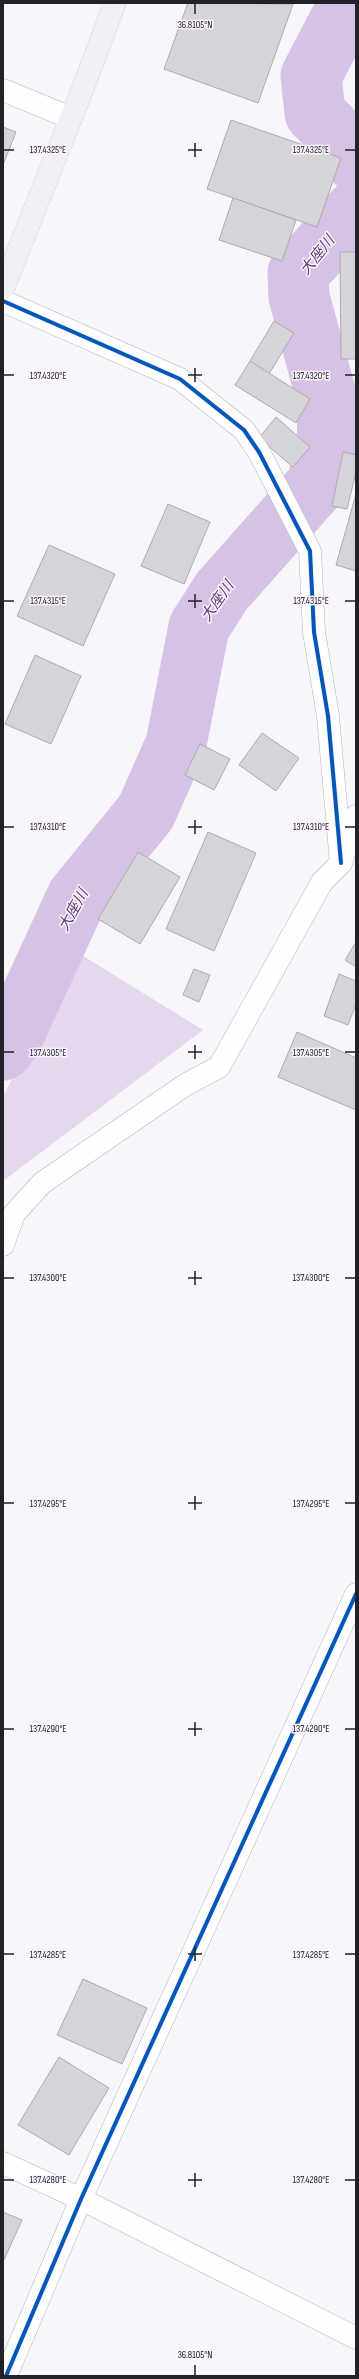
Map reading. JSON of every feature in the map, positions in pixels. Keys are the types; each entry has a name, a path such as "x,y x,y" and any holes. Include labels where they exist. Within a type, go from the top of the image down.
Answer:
{"main road":[{"path":"3,289 115,3"}],"street":[{"path":"3,90 71,118"},
{"path":"3,301 180,379 244,430 259,452 310,551 314,632 328,716 348,867"},
{"path":"348,867 356,816"},
{"path":"3,1245 14,1214 42,1183 185,1085 219,1067 322,882 348,867"},
{"path":"6,2376 81,2199 356,1594"},
{"path":"3,2163 81,2199 356,2338"}],"shaded area":[{"path":"80,954 203,1030 3,1181 3,1096"}],"building":[{"path":"188,3 293,4 258,103 164,69"},
{"path":"231,120 341,158 317,227 207,189"},
{"path":"3,127 16,132 3,165"},
{"path":"233,198 296,220 282,261 219,240"},
{"path":"340,252 356,252 356,359 341,359"},
{"path":"274,321 294,333 269,374 250,361"},
{"path":"250,361 310,399 296,423 235,385"},
{"path":"276,417 310,447 293,467 259,438"},
{"path":"343,452 356,455 356,472 347,509 332,506"},
{"path":"356,494 356,571 336,565"},
{"path":"168,504 210,522 184,584 141,566"},
{"path":"49,545 115,574 83,646 17,616"},
{"path":"35,655 81,676 51,744 5,724"},
{"path":"262,733 299,758 276,791 239,765"},
{"path":"200,744 230,759 214,790 185,775"},
{"path":"208,832 256,853 214,951 166,929"},
{"path":"138,852 180,877 140,944 98,919"},
{"path":"356,942 356,967 345,960"},
{"path":"194,969 210,975 199,1002 183,995"},
{"path":"339,974 356,981 356,1004 348,1025 324,1016"},
{"path":"297,1032 356,1058 356,1110 278,1077"},
{"path":"83,1979 147,2008 122,2064 57,2035"},
{"path":"59,2057 109,2088 69,2155 18,2125"},
{"path":"3,2212 22,2220 3,2262"}],"waterway":[{"name":"大座川","path":"349,3 311,76 315,113 350,149 356,162"},
{"name":"大座川","path":"3,1050 15,1032 77,897 146,812 176,744 199,627 222,591 317,484 327,444 328,402 299,297 298,273 356,210"}],"cycle path":[{"path":"3,301 180,379 244,430 259,452 310,551 314,632 328,716 341,863"},
{"path":"6,2376 81,2199 356,1594"}]}
